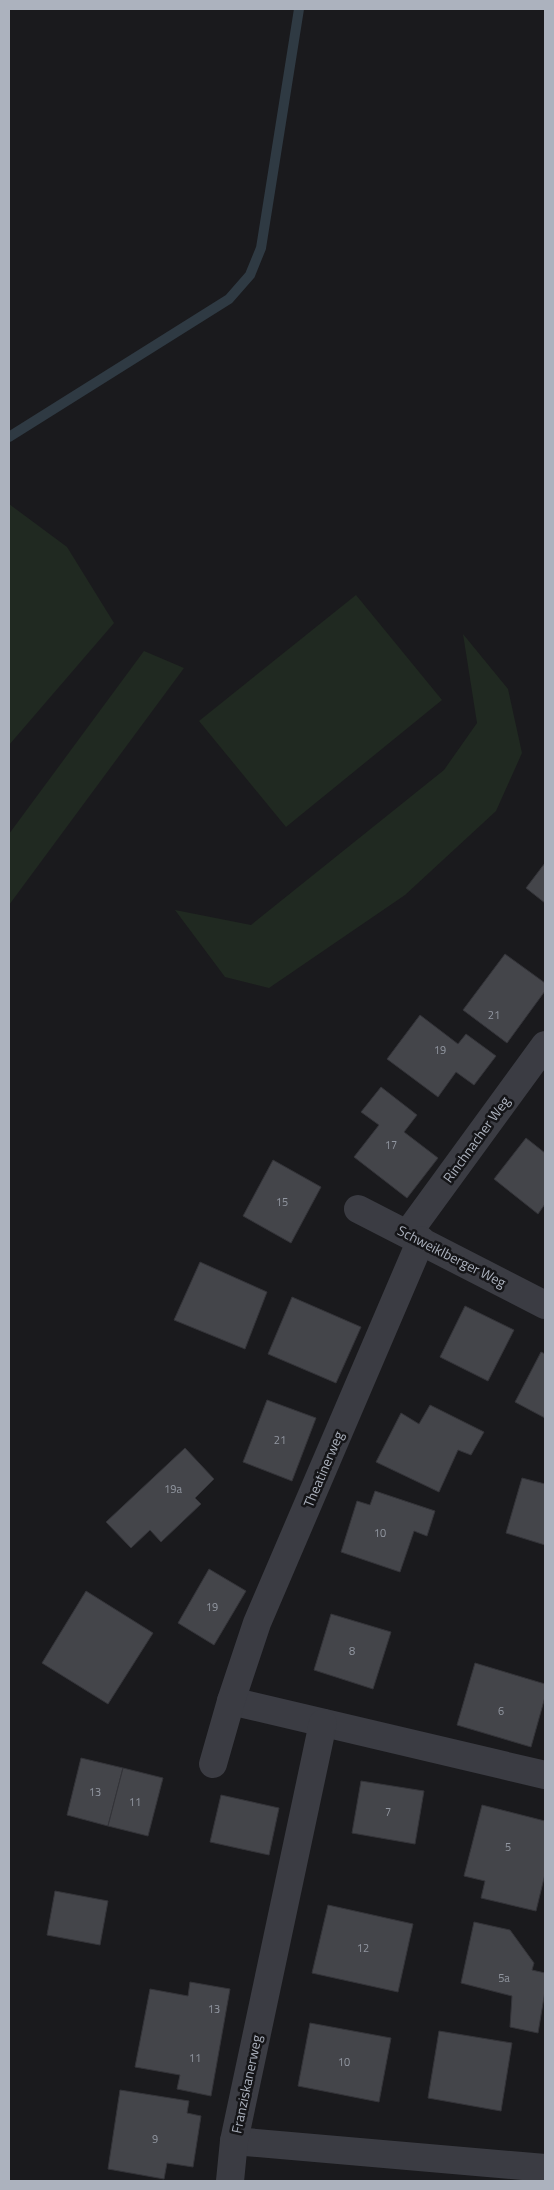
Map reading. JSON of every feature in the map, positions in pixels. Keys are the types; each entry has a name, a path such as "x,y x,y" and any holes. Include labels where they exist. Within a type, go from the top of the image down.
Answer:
{"street":[{"name":"Rinchnacher Weg","path":"414,1237 545,1044"},
{"name":"Schweiklberger Weg","path":"358,1209 545,1305"},
{"name":"Theatinerweg","path":"212,1764 230,1701 257,1623 414,1237"},
{"path":"230,1701 545,1775"},
{"name":"Franziskanerweg","path":"323,1723 234,2141 545,2168"},
{"path":"230,2181 234,2141"}],"shaded area":[{"path":"9,504 67,547 114,623 9,745"},
{"path":"356,595 442,700 286,827 199,721"},
{"path":"463,634 508,689 522,753 496,811 405,895 269,988 225,977 175,910 251,925 444,770 477,723"},
{"path":"144,651 184,668 9,905 9,834"}],"building":[{"path":"545,863 545,903 526,888"},
{"path":"505,954 545,983 545,991 507,1043 463,1010"},
{"path":"420,1015 458,1044 466,1034 496,1056 474,1085 456,1072 438,1097 387,1059"},
{"path":"381,1087 417,1115 404,1132 438,1158 407,1198 354,1157 379,1125 361,1112"},
{"path":"526,1138 545,1153 545,1204 538,1214 494,1179"},
{"path":"273,1160 321,1187 291,1243 243,1216"},
{"path":"200,1262 267,1292 245,1349 174,1320"},
{"path":"292,1297 361,1327 336,1383 268,1354"},
{"path":"465,1306 514,1330 488,1381 440,1357"},
{"path":"541,1352 545,1354 545,1418 515,1402"},
{"path":"267,1400 316,1418 292,1481 243,1462"},
{"path":"430,1405 484,1432 471,1455 458,1450 439,1492 376,1462 401,1413 419,1424"},
{"path":"185,1448 214,1479 195,1498 201,1504 161,1542 150,1530 131,1548 106,1522"},
{"path":"522,1478 545,1484 545,1545 506,1533"},
{"path":"375,1491 435,1511 427,1536 414,1531 400,1572 341,1552 357,1501 370,1505"},
{"path":"209,1569 246,1591 214,1645 178,1623"},
{"path":"86,1591 153,1633 108,1704 42,1663"},
{"path":"331,1614 391,1632 373,1689 314,1670"},
{"path":"475,1663 545,1684 545,1697 531,1747 457,1725"},
{"path":"81,1758 123,1768 108,1826 67,1815"},
{"path":"123,1768 163,1778 148,1836 108,1826"},
{"path":"361,1781 424,1791 415,1844 352,1833"},
{"path":"221,1795 279,1808 269,1855 210,1842"},
{"path":"482,1805 545,1821 545,1874 536,1911 481,1898 485,1881 464,1876"},
{"path":"55,1891 108,1901 100,1945 47,1935"},
{"path":"328,1905 413,1924 398,1992 312,1973"},
{"path":"474,1922 510,1930 534,1963 532,1970 545,1973 545,1991 538,2033 510,2027 512,1996 461,1983"},
{"path":"190,1982 230,1989 211,2096 177,2089 180,2075 135,2067 150,1989 188,1996"},
{"path":"310,2023 391,2038 379,2102 298,2086"},
{"path":"439,2031 512,2043 501,2111 428,2098"},
{"path":"120,2090 189,2101 187,2113 201,2116 193,2167 167,2163 164,2179 108,2169"}],"waterway":[{"path":"9,437 229,299 250,275 261,248 299,9"}]}
